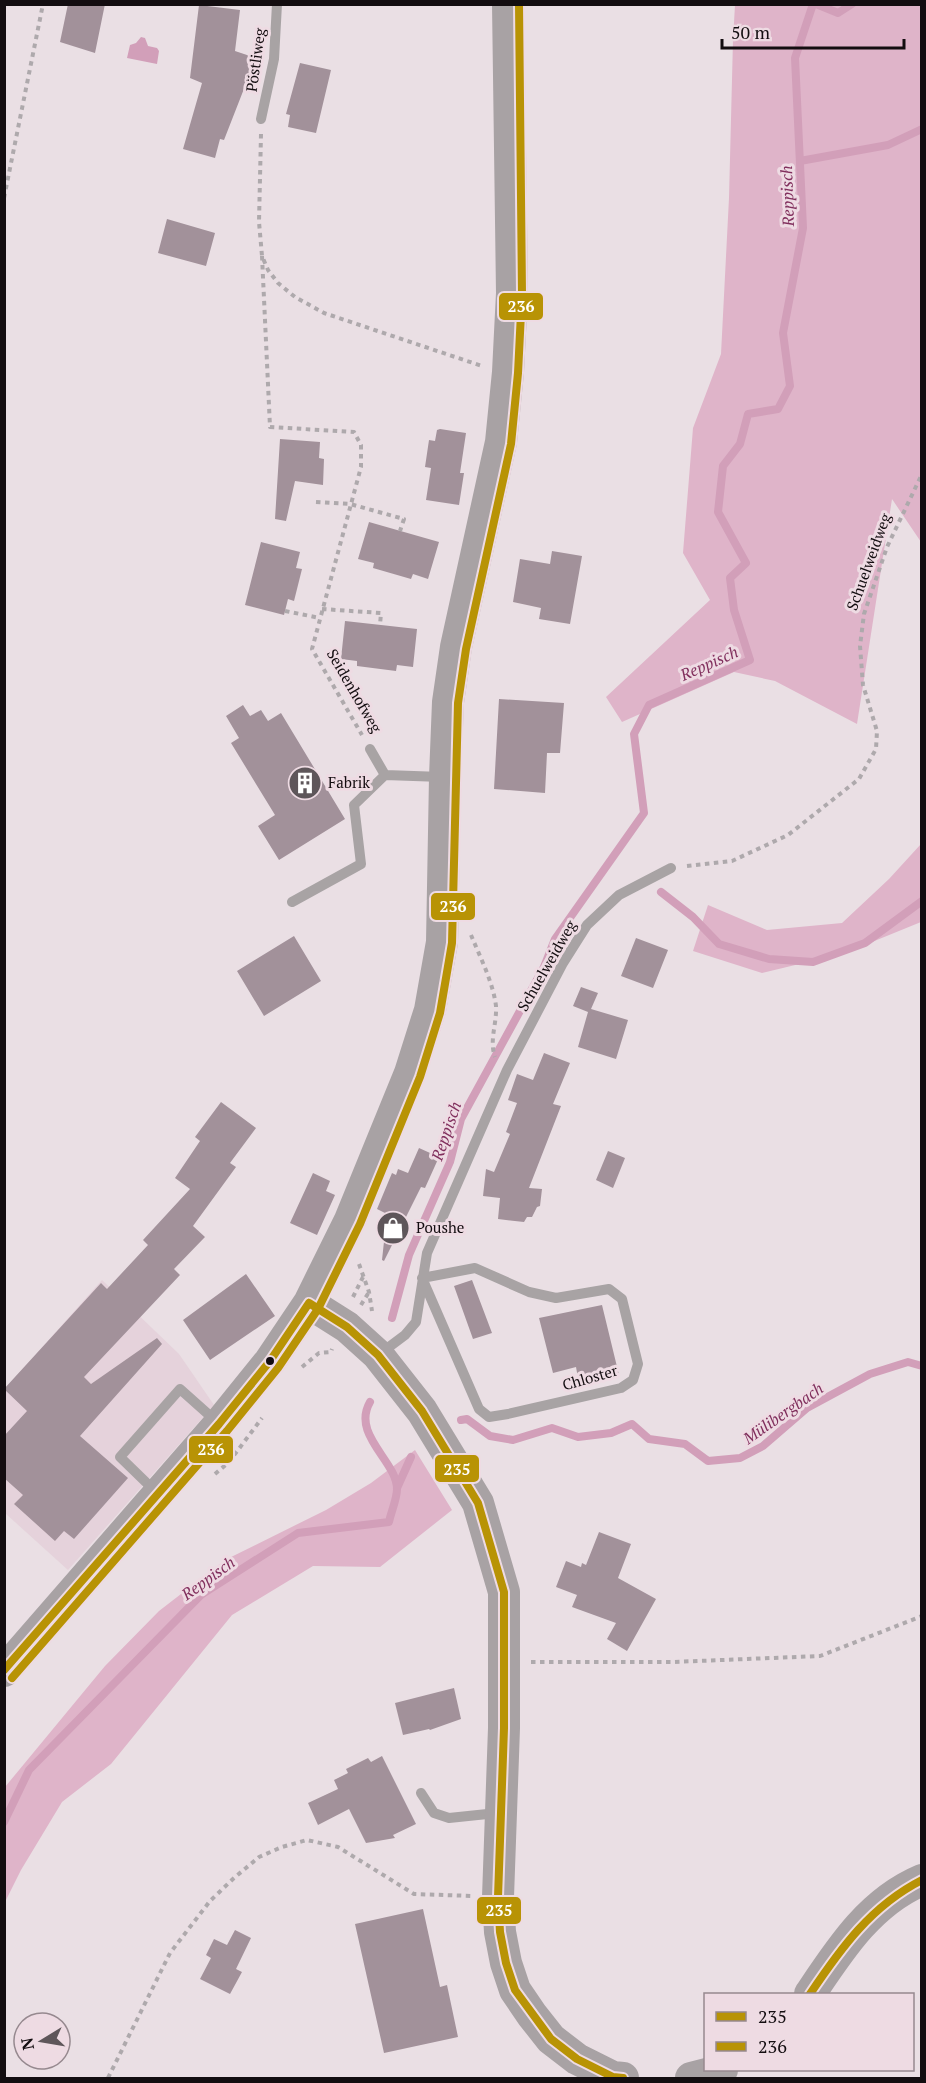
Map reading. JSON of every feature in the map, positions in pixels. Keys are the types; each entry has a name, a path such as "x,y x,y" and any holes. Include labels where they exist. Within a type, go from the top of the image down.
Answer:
{"main road":[{"path":"4,1671 219,1424 270,1361 309,1303 350,1220 367,1179 410,1073 430,1010 442,942 448,702 456,647 501,442 508,372 512,293 508,4"},
{"path":"309,1303 347,1327 378,1355 422,1411 478,1503 504,1592 504,1728 498,1897 500,1932 506,1963 515,1990 551,2038 577,2059 613,2077 623,2079"},
{"path":"811,1993 858,1927 886,1900 921,1880"},
{"path":"691,2079 719,2071"}],"lane":[{"name":"Pöstliweg","path":"261,119 274,59 277,4"},
{"name":"Seidenhofweg","path":"370,749 385,775"},
{"path":"292,902 361,864 354,805 385,775 445,777"},
{"name":"Schuelweidweg","path":"378,1355 405,1335 416,1322 427,1253 507,1070 563,963 587,925 619,895 671,868"},
{"name":"Chloster","path":"475,1268 529,1292 555,1298 609,1289 622,1299 638,1364 633,1380 621,1388 489,1417 479,1409 422,1278 475,1268"},
{"path":"158,1494 120,1457 149,1423 180,1389 219,1424"},
{"path":"421,1793 434,1813 449,1818 501,1813"}],"path":[{"path":"4,198 43,4"},
{"path":"261,119 259,222 262,256 268,270 278,283 309,306 483,367"},
{"name":"Seidenhofweg","path":"262,256 270,427 354,432 361,445 361,466 312,649 370,749"},
{"name":"Schuelweidweg","path":"671,868 732,861 788,835 859,779 876,749 877,731 863,685 860,646 864,614 887,547 921,474"},
{"path":"316,502 350,504 404,519 400,531"},
{"path":"322,609 381,614 380,625"},
{"path":"285,611 320,618"},
{"path":"467,926 487,975 495,1004 496,1018 491,1045 494,1053"},
{"path":"353,1297 363,1277 369,1292 360,1306"},
{"path":"303,1364 319,1353 323,1347"},
{"path":"319,1353 331,1352"},
{"path":"504,1662 673,1662 820,1656 921,1616"},
{"path":"108,2079 170,1953 210,1901 259,1857 307,1840 338,1847 414,1894 498,1897"}],"shaded area":[{"path":"735,5 921,5 921,542 892,499 857,724 775,681 734,672 622,722 606,697 710,600 683,553 693,428 721,354"},
{"path":"141,37 145,38 148,46 157,48 159,51 157,64 127,58 130,45 136,43"},
{"path":"921,844 921,922 845,953 762,973 693,951 708,905 767,930 842,923 889,879"},
{"path":"102,1280 179,1354 214,1405 68,1570 5,1513 5,1389"},
{"path":"415,1450 452,1510 380,1567 313,1566 232,1615 111,1764 62,1802 21,1870 5,1902 5,1787 105,1666 159,1611 225,1560 326,1510 371,1483"}],"building":[{"path":"68,4 105,4 95,53 60,42"},
{"path":"199,5 240,10 235,51 256,58 224,140 220,139 215,158 183,149 202,83 190,78"},
{"path":"300,63 331,70 316,133 288,127 290,115 286,114"},
{"path":"167,219 215,233 206,266 158,253"},
{"path":"437,430 466,433 460,473 464,473 459,505 426,500 431,468 425,467 429,440 435,441"},
{"path":"280,439 320,442 319,458 324,459 323,485 295,481 286,521 275,519"},
{"path":"369,522 439,542 428,579 413,574 411,579 373,568 374,563 358,559"},
{"path":"261,542 300,552 296,568 302,569 294,601 288,599 284,615 245,605"},
{"path":"552,551 582,556 570,624 539,619 541,608 513,602 520,559 550,564"},
{"path":"345,621 417,629 413,667 397,665 396,671 357,666 357,661 341,659"},
{"path":"499,699 564,703 560,753 547,753 545,793 494,789"},
{"name":"Fabrik","path":"243,705 250,716 261,710 268,721 281,713 345,819 279,860 258,826 275,815 231,743 239,738 226,716"},
{"path":"294,936 321,981 264,1016 237,971"},
{"path":"636,938 668,950 653,988 621,976"},
{"path":"581,987 598,993 591,1009 628,1020 616,1059 578,1047 588,1012 573,1006"},
{"path":"544,1053 570,1063 553,1104 561,1106 529,1188 542,1189 540,1206 537,1207 532,1217 527,1217 524,1222 498,1219 500,1198 483,1196 486,1169 494,1172 510,1134 506,1132 517,1103 508,1100 517,1074 533,1080"},
{"path":"221,1102 256,1128 230,1163 236,1167 193,1226 205,1237 174,1269 180,1275 84,1377 91,1384 157,1338 162,1344 80,1436 128,1478 74,1539 64,1531 55,1541 14,1504 23,1495 4,1478 4,1436 27,1411 4,1389 101,1283 107,1289 148,1245 143,1240 190,1189 175,1178 200,1141 195,1137"},
{"path":"419,1148 439,1157 425,1188 421,1187 384,1261 382,1260 387,1214 377,1209 392,1173 396,1175 398,1169 408,1173"},
{"path":"608,1151 625,1158 613,1188 596,1180"},
{"path":"313,1173 330,1181 326,1191 335,1195 317,1235 290,1223"},
{"path":"246,1274 275,1316 210,1360 183,1320"},
{"path":"472,1280 492,1333 473,1339 454,1286"},
{"path":"602,1305 619,1375 579,1384 576,1367 553,1373 539,1318"},
{"path":"599,1532 631,1544 618,1578 656,1599 627,1651 607,1639 616,1623 572,1607 577,1595 556,1587 566,1561 581,1567 582,1563 586,1565"},
{"path":"454,1688 461,1719 430,1730 403,1735 395,1703"},
{"path":"382,1756 416,1824 393,1835 395,1838 366,1843 349,1809 318,1825 308,1803 338,1789 334,1780 348,1773 346,1769 368,1758 371,1762"},
{"path":"423,1909 440,1987 447,1985 458,2037 384,2053 355,1924"},
{"path":"235,1930 251,1938 236,1969 242,1972 230,1994 200,1979 211,1958 206,1955 214,1939 227,1945"}],"waterway":[{"name":"Reppisch","path":"392,1318 409,1255 450,1162 461,1119 544,967 555,939 644,813 634,734 649,705 750,660 734,610 730,578 746,563 718,512 723,466 740,444 748,414 778,409 790,386 783,333 803,228 795,58 813,4"},
{"path":"816,4 838,13 852,4"},
{"path":"800,161 888,145 922,129"},
{"path":"661,892 693,917 719,944 769,959 813,962 865,943 922,901"},
{"name":"Mülibergbach","path":"461,1420 467,1419 490,1436 513,1440 552,1428 578,1437 611,1433 632,1424 649,1439 685,1444 708,1461 740,1458 763,1446 807,1408 870,1374 908,1362 922,1366"},
{"name":"Reppisch","path":"4,1822 29,1770 201,1595 298,1533 389,1522 397,1489 390,1468 370,1437 366,1426 366,1414 370,1402"},
{"name":"Mülibergbach","path":"397,1488 411,1457"}],"transit line":[{"name":"236","path":"12,1678 227,1431 278,1368 318,1309 360,1224 420,1077 440,1013 452,943 458,703 466,649 511,444 518,373 522,293 519,4"},
{"name":"235","path":"309,1303 347,1327 378,1355 422,1411 478,1503 504,1592 504,1728 498,1897 500,1932 506,1963 515,1990 551,2039 577,2059 613,2077 623,2078"},
{"name":"235","path":"4,1670 219,1424 270,1361 309,1303"},
{"name":"235","path":"811,1993 833,1960 872,1915 904,1890 922,1880"}],"place":[{"name":"Fabrik","path":"305,783"},
{"name":"Poushe","path":"393,1228"}]}
